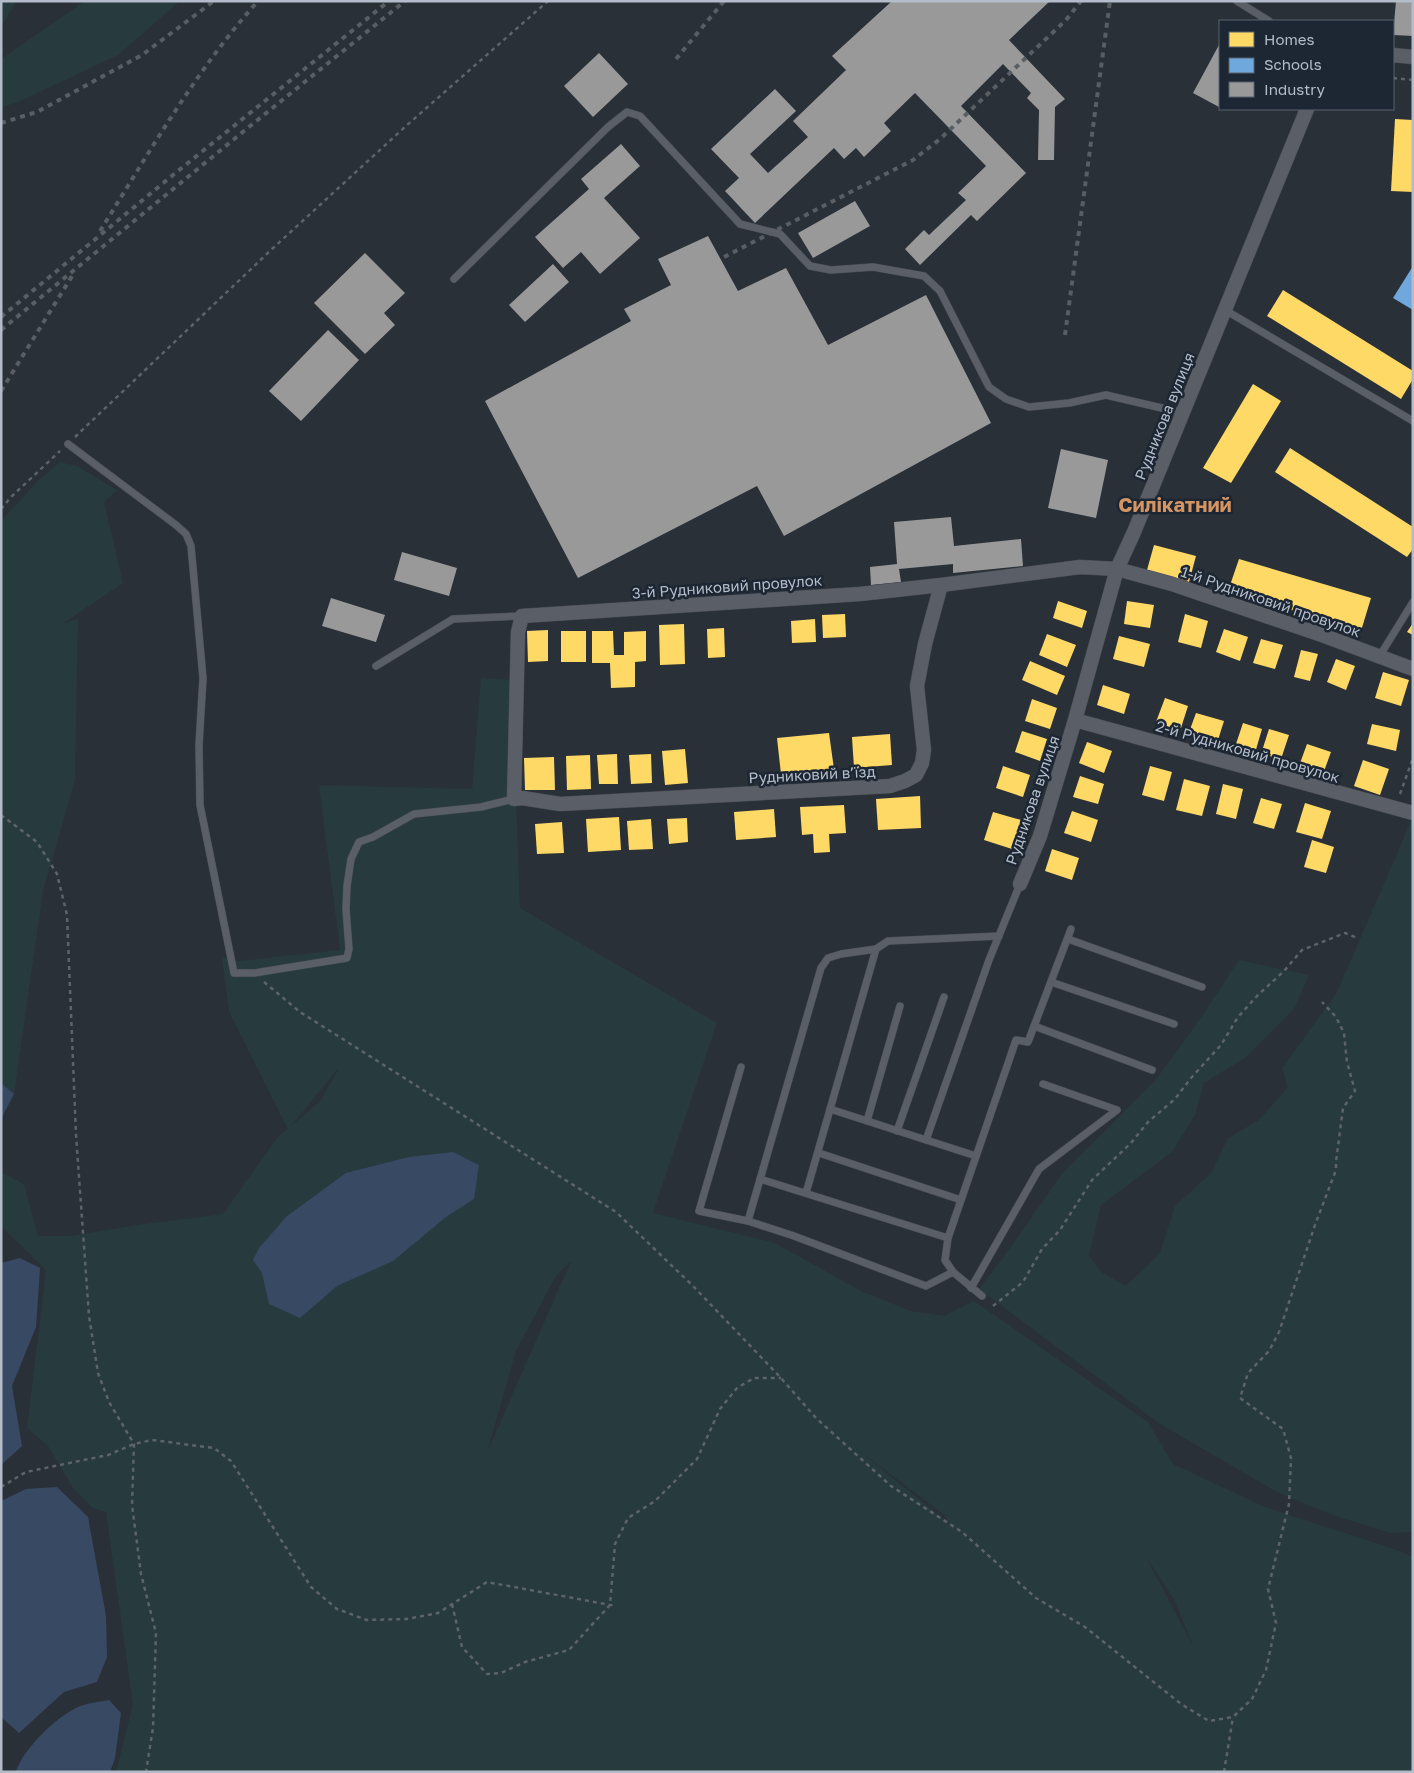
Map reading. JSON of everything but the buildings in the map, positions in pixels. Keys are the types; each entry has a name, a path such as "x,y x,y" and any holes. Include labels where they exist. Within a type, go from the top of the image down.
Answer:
{"street":[{"path":"1394,55 1413,57"},
{"name":"Рудникова вулиця","path":"1020,884 1040,836 1076,720 1117,569 1134,532 1307,110"},
{"name":"3-й Рудниковий провулок","path":"522,616 860,594 1080,567 1117,569"},
{"name":"1-й Рудниковий провулок","path":"1117,569 1172,584 1413,669"},
{"name":"Рудниковий в’їзд","path":"514,799 522,798 536,801 569,803 890,786 905,781 916,775 922,763 924,750 917,686 925,644 941,585"},
{"path":"514,799 518,632 522,616"},
{"name":"2-й Рудниковий провулок","path":"1076,720 1413,813"}],"lane":[{"path":"1237,1 1267,20"},
{"path":"454,278 608,127 627,112 640,116 740,224 780,234 810,266 831,270 873,267 924,276 940,291 989,387 1006,399 1029,407 1069,403 1106,395 1183,413"},
{"path":"1225,310 1413,421"},
{"path":"68,444 176,525 186,534 191,546 203,678 200,805 234,973 254,973 347,958 349,949 346,910 347,886 351,859 359,842 373,837 414,814 481,807 514,799"},
{"path":"1379,657 1413,602"},
{"path":"376,666 454,619 522,616"},
{"path":"926,1140 999,936 1020,884"},
{"path":"982,1296 953,1272 945,1260 948,1238 1016,1040 1028,1042 1071,929"},
{"path":"748,1221 821,968 828,958 841,954 876,949 888,941 999,936"},
{"path":"1068,939 1202,987"},
{"path":"806,1193 876,949"},
{"path":"1051,982 1174,1024"},
{"path":"897,1131 944,997"},
{"path":"867,1121 900,1006"},
{"path":"1034,1026 1152,1070"},
{"path":"741,1067 699,1211 748,1221 794,1236 926,1286 953,1272"},
{"path":"971,1288 1039,1169 1117,1110 1044,1084"},
{"path":"830,1109 976,1156"},
{"path":"819,1153 961,1200"},
{"path":"760,1179 948,1238"}],"path":[{"path":"1,509 17,491 272,249 406,126 548,1"},
{"path":"1394,78 1413,80"},
{"path":"1396,809 1413,758"},
{"path":"1,815 37,842 57,874 67,915 76,1135 89,1316 98,1373 109,1402 134,1444 132,1505 141,1574 156,1633 153,1728 146,1772"},
{"path":"993,1306 1023,1282 1042,1249 1060,1230 1092,1180 1131,1143 1148,1122 1175,1099 1220,1044 1238,1017 1302,950 1345,933 1357,938"},
{"path":"254,973 300,1012 616,1212 693,1286 781,1378 816,1418 891,1486 962,1532 1036,1598 1085,1626 1181,1704 1209,1721 1233,1717 1252,1699 1266,1670 1276,1623 1268,1589 1288,1504 1291,1458 1283,1429 1240,1398 1248,1373 1269,1351 1278,1332 1314,1225 1336,1170 1343,1108 1355,1091 1347,1062 1344,1033 1336,1017 1322,1002"},
{"path":"452,1604 462,1647 487,1674 501,1673 524,1662 569,1650 610,1605 615,1544 628,1518 656,1501 692,1464 707,1439 720,1409 737,1388 754,1378 781,1378"},
{"path":"1,1486 26,1472 108,1455 134,1444 152,1440 214,1448 230,1461 311,1587 337,1609 367,1620 407,1619 438,1613 487,1582 616,1606"},
{"path":"1224,1772 1233,1717"}],"green space":[{"path":"1,1 16,1 1,25"},
{"path":"85,1 180,1 118,55 16,103 1,107 1,59"},
{"path":"60,462 77,466 117,490 104,502 123,583 62,624 78,619 75,780 43,891 14,1094 1,1083 1,521 39,480"},
{"path":"481,678 512,680 520,908 717,1023 653,1213 775,1243 861,1291 911,1311 944,1316 974,1301 1148,1422 1173,1464 1265,1507 1413,1557 1413,1772 116,1772 133,1704 106,1512 93,1508 73,1488 48,1446 27,1428 46,1270 1,1226 1,1172 24,1184 38,1236 71,1236 223,1214 277,1138 288,1129 229,1011 222,957 239,961 340,950 319,785 472,789","holes":["337,1070 338,1070 320,1101 291,1126","571,1261 488,1449 516,1351 556,1276","857,1449 947,1517 945,1520","1148,1561 1174,1599 1194,1648"]},
{"path":"1413,815 1413,1532 1390,1533 1330,1514 1277,1492 1160,1424 979,1289 1062,1174 1154,1082 1200,1019 1239,960 1309,975 1294,1009 1245,1058 1204,1083 1195,1115 1172,1152 1101,1205 1089,1256 1101,1272 1126,1286 1160,1253 1175,1206 1211,1173 1228,1138 1259,1120 1288,1087 1282,1068 1336,994"}],"water":[{"path":"1,1083 14,1094 1,1119"},
{"path":"453,1152 479,1165 474,1199 446,1217 393,1261 337,1286 300,1318 269,1304 262,1273 253,1260 259,1248 287,1216 346,1173 409,1157"},
{"path":"20,1258 40,1268 36,1327 12,1386 22,1446 1,1465 1,1263"},
{"path":"57,1487 88,1517 106,1616 107,1657 97,1682 64,1692 19,1733 1,1717 1,1501 26,1489"},
{"path":"109,1700 121,1713 115,1758 110,1772 16,1772 25,1754 33,1744 60,1718 82,1706"}],"railway":[{"path":"1,123 37,112 142,55 214,1"},
{"path":"100,231 155,142 194,84 235,27 258,1"},
{"path":"1,317 389,1"},
{"path":"1,330 405,1"},
{"path":"676,59 724,1"},
{"path":"724,257 913,160 940,139 1066,20 1081,1"},
{"path":"1065,335 1110,1"},
{"path":"1,391 72,276"}],"district":[{"name":"Силікатний","path":"1175,504"}]}
